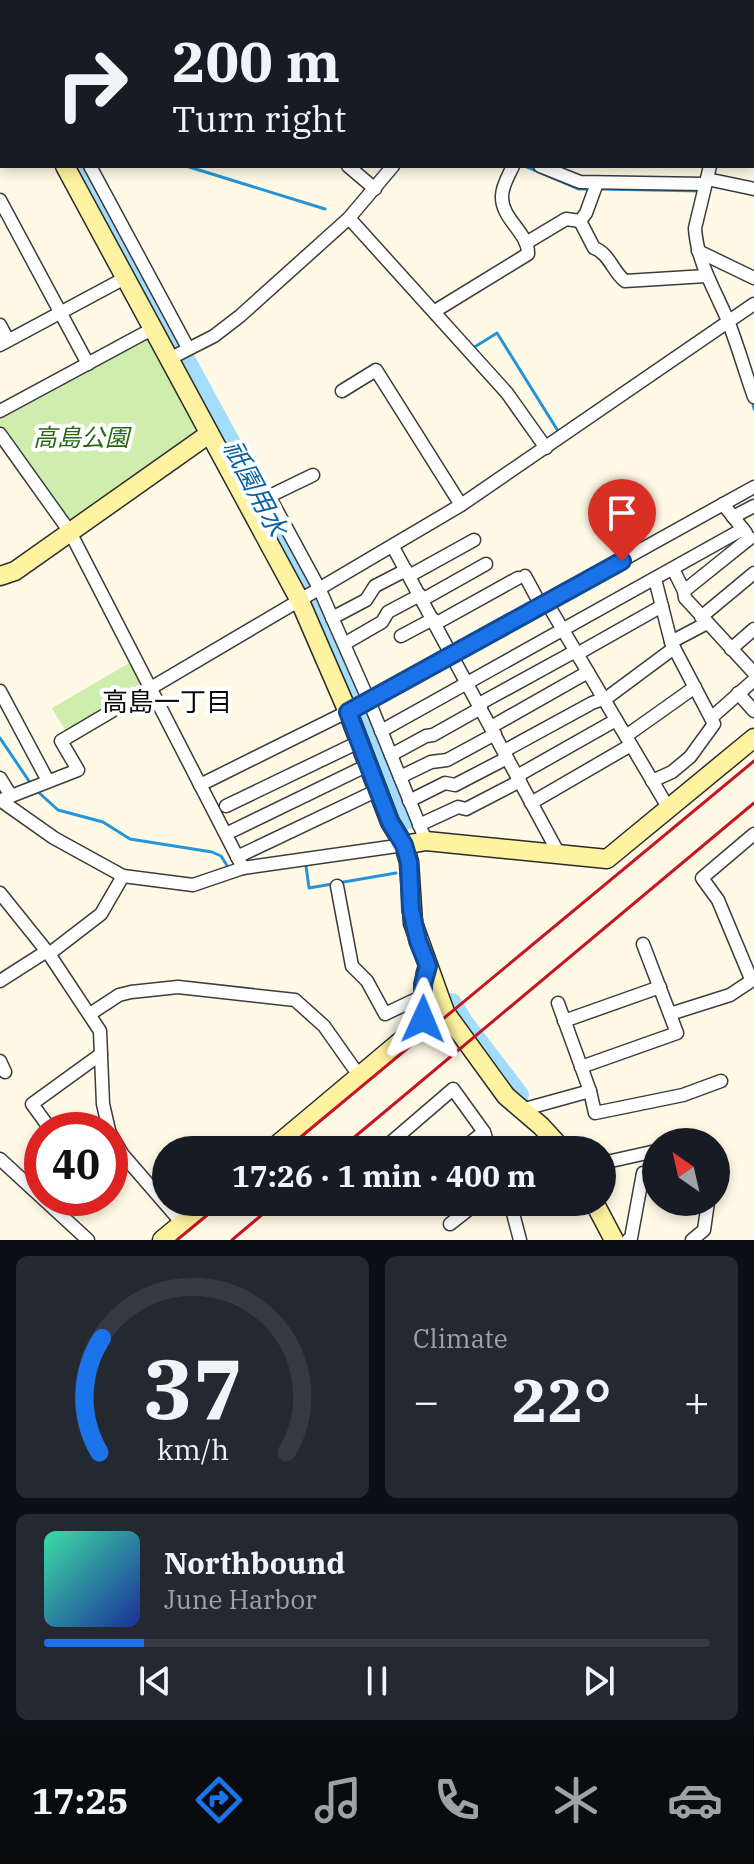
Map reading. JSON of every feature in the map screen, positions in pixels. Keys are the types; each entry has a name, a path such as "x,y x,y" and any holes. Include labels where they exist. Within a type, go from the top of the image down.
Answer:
{"street":[{"path":"67,168 99,201 180,353 209,434 261,500 318,588 344,644 359,706 359,742 390,822 404,845 409,862 413,923 445,1012 506,1096 550,1136"},
{"path":"91,168 125,278 152,329 180,353"},
{"path":"350,168 375,189"},
{"path":"180,353 214,336 240,316 349,218 391,168"},
{"path":"435,311 528,254 526,243 510,220 502,198 512,168"},
{"path":"545,168 595,187 706,182 754,189"},
{"path":"706,182 695,228 698,251 728,322 754,397"},
{"path":"580,221 595,187"},
{"path":"0,200 88,364"},
{"path":"349,218 507,393 546,448"},
{"path":"526,243 566,219 580,221"},
{"path":"580,221 594,248 601,251 625,281 706,276"},
{"path":"698,251 754,278"},
{"path":"0,325 4,343 125,278"},
{"path":"4,799 78,770 61,741 461,505 754,304"},
{"path":"0,411 152,329"},
{"path":"342,391 376,370 461,505"},
{"path":"0,434 70,532 240,863"},
{"path":"0,576 15,571 209,434"},
{"path":"261,500 313,475"},
{"path":"200,785 359,706 754,487"},
{"path":"261,500 302,598 359,706 381,731 422,833"},
{"path":"723,504 751,538"},
{"path":"733,517 754,506"},
{"path":"381,731 673,569 751,538"},
{"path":"684,591 751,538"},
{"path":"332,618 366,600 375,586 474,540"},
{"path":"393,547 559,854"},
{"path":"344,644 382,622 388,612 486,564"},
{"path":"673,569 685,598 754,673"},
{"path":"409,801 445,783 455,785 603,699 704,620 754,573"},
{"path":"401,636 521,577 538,600 547,603 669,809"},
{"path":"652,781 672,772 690,757 714,724 673,645 655,579"},
{"path":"391,755 433,735 572,653 577,654 662,606"},
{"path":"731,649 754,629"},
{"path":"400,777 431,762 447,760 588,672"},
{"path":"711,718 754,680"},
{"path":"531,803 628,741 695,687"},
{"path":"0,691 38,785"},
{"path":"738,693 754,711"},
{"path":"240,863 404,845 458,807 466,809 616,720"},
{"path":"422,833 607,859 754,738"},
{"path":"226,806 359,742"},
{"path":"226,834 368,765"},
{"path":"0,778 4,799 54,838 123,876 193,885 378,790"},
{"path":"670,1014 730,995 752,979 718,900 702,878 754,834"},
{"path":"0,981 101,914 123,876"},
{"path":"337,886 352,966 367,981 385,1014 423,996"},
{"path":"0,893 48,952 100,1031 105,1112"},
{"path":"581,1067 677,1033 643,944"},
{"path":"288,1136 420,1025 425,1013 423,984 428,966"},
{"path":"90,1014 119,995 178,987 295,1000 324,1026 360,1077"},
{"path":"564,1021 660,987"},
{"path":"558,1003 595,1113 683,1095 721,1081"},
{"path":"38,1112 32,1104 101,1054"},
{"path":"398,1136 453,1089 485,1136"},
{"path":"521,1110 590,1091"},
{"path":"479,1136 484,1132"},
{"path":"616,1160 642,1154"},
{"path":"0,1159 88,1240"},
{"path":"128,1161 182,1223"},
{"path":"628,1240 631,1238 642,1178"},
{"path":"162,1240 191,1216"},
{"path":"450,1224 460,1216"},
{"path":"514,1216 520,1240"},
{"path":"601,1216 614,1240"},
{"path":"692,1240 704,1230 706,1216"}],"green space":[{"name":"高島公園","path":"141,338 148,340 197,430 67,522 0,429 0,414"},
{"path":"131,662 144,685 65,730 52,708"}],"waterway":[{"name":"祇園用水","path":"81,168 315,598 406,820"},
{"path":"192,168 325,209"},
{"path":"530,168 579,189 593,189"},
{"path":"600,189 700,191"},
{"path":"473,348 497,333 558,431"},
{"path":"752,400 754,409"},
{"path":"0,738 31,784"},
{"path":"36,790 58,810 103,822 130,839 212,852 221,856 228,867"},
{"path":"306,866 309,888 396,873"},
{"name":"祇園用水","path":"452,1003 519,1095"}],"railway":[{"path":"302,1136 754,761"},
{"path":"356,1136 754,803"},
{"path":"177,1240 206,1216"},
{"path":"232,1240 260,1216"}],"district":[{"name":"高島一丁目","path":"167,702"}],"route":[{"path":"423,1019 423,984 428,966 411,910 409,862 404,845 390,822 348,712 622,561"}]}
